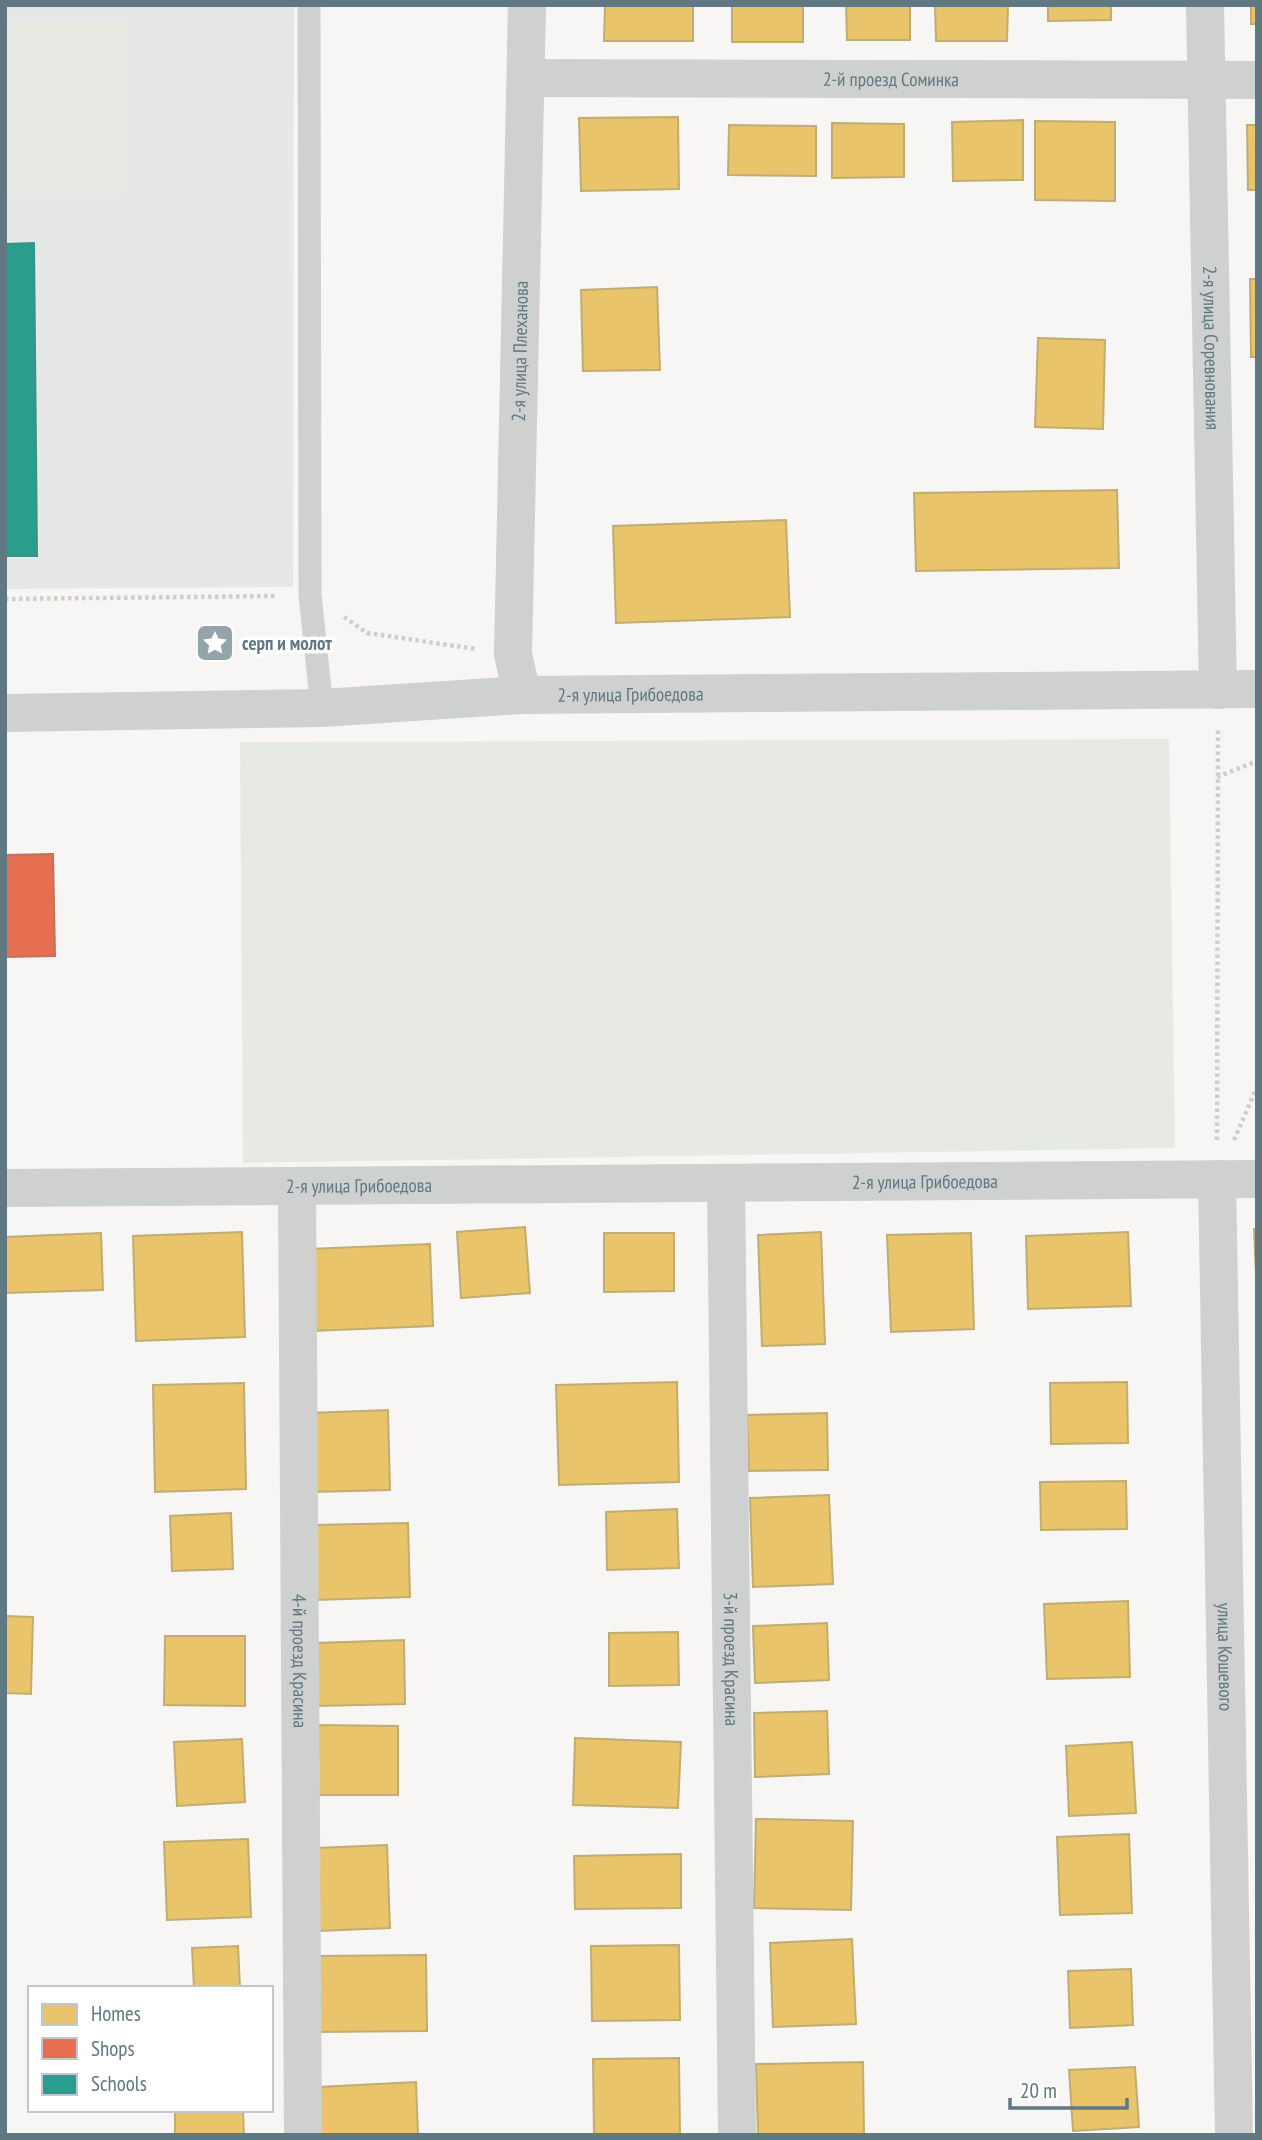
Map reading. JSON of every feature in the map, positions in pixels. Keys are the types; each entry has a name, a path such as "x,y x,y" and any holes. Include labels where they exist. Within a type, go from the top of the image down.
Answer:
{"street":[{"name":"2-я улица Плеханова","path":"522,695 513,654 527,5"},
{"name":"2-я улица Соревнования","path":"1205,5 1218,690"},
{"name":"2-й проезд Соминка","path":"527,78 1257,80"},
{"name":"2-я улица Грибоедова","path":"5,713 322,708 522,695 1257,689"},
{"name":"улица Кошевого","path":"1217,1179 1234,2135"},
{"name":"2-я улица Грибоедова","path":"5,1188 1257,1179"},
{"name":"3-й проезд Красина","path":"726,1183 737,2135"},
{"name":"4-й проезд Красина","path":"298,1187 303,2135"}],"lane":[{"path":"309,5 310,595 322,708"}],"path":[{"path":"5,599 310,595 368,633 513,654"},
{"path":"1217,1179 1218,690"},
{"path":"1217,777 1257,761"},
{"path":"1217,1179 1257,1087"}],"shaded area":[{"path":"5,5 294,5 293,587 5,589"},
{"path":"5,21 128,22 126,198 5,196"},
{"path":"1169,739 1175,1148 243,1163 240,742"}],"building: Homes":[{"path":"605,5 693,5 693,41 604,41"},
{"path":"732,5 803,5 803,42 732,42"},
{"path":"846,5 910,5 910,40 847,40"},
{"path":"935,5 1008,5 1007,41 936,41"},
{"path":"1048,5 1111,5 1111,20 1048,21"},
{"path":"1251,5 1257,5 1257,24 1251,24"},
{"path":"678,117 679,189 581,191 579,118"},
{"path":"1023,120 1023,180 953,181 952,122"},
{"path":"1035,121 1115,122 1115,201 1035,200"},
{"path":"832,123 904,124 904,177 832,178"},
{"path":"729,125 816,126 816,176 728,175"},
{"path":"1247,125 1257,125 1257,190 1248,190"},
{"path":"1250,279 1257,279 1257,357 1251,357"},
{"path":"657,287 660,370 583,371 581,290"},
{"path":"1038,338 1105,340 1103,429 1035,427"},
{"path":"1117,490 1119,568 916,571 914,493"},
{"path":"786,520 790,617 616,623 613,526"},
{"path":"525,1227 530,1293 461,1298 457,1232"},
{"path":"1254,1229 1257,1229 1257,1298"},
{"path":"242,1232 245,1337 136,1341 133,1236"},
{"path":"821,1232 825,1344 762,1346 758,1235"},
{"path":"1128,1232 1131,1306 1028,1309 1026,1236"},
{"path":"101,1233 103,1290 5,1293 5,1237"},
{"path":"604,1233 674,1233 674,1291 604,1292"},
{"path":"971,1233 974,1329 891,1332 887,1235"},
{"path":"430,1244 433,1326 312,1331 309,1249"},
{"path":"677,1382 679,1482 559,1485 556,1385"},
{"path":"1127,1382 1128,1443 1051,1444 1050,1383"},
{"path":"244,1383 246,1489 155,1492 153,1385"},
{"path":"388,1410 390,1490 312,1492 309,1413"},
{"path":"827,1413 828,1470 749,1471 747,1415"},
{"path":"1126,1481 1127,1529 1041,1530 1040,1482"},
{"path":"829,1495 833,1584 753,1587 750,1498"},
{"path":"677,1509 679,1568 607,1570 606,1512"},
{"path":"231,1513 233,1569 172,1571 170,1516"},
{"path":"408,1523 410,1597 315,1600 313,1525"},
{"path":"1128,1601 1130,1677 1047,1679 1044,1604"},
{"path":"5,1616 33,1617 31,1694 5,1693"},
{"path":"827,1623 829,1680 755,1683 753,1626"},
{"path":"678,1632 679,1685 609,1686 609,1633"},
{"path":"165,1636 245,1636 245,1706 164,1705"},
{"path":"404,1640 405,1704 316,1706 315,1643"},
{"path":"827,1711 829,1774 755,1777 754,1713"},
{"path":"315,1725 398,1726 398,1795 314,1795"},
{"path":"575,1738 681,1742 678,1808 573,1805"},
{"path":"242,1739 245,1802 177,1806 174,1742"},
{"path":"1132,1742 1136,1813 1069,1816 1066,1746"},
{"path":"756,1819 853,1821 851,1910 754,1908"},
{"path":"1129,1834 1132,1913 1060,1915 1057,1837"},
{"path":"248,1839 251,1917 167,1920 164,1842"},
{"path":"387,1845 390,1928 319,1931 316,1848"},
{"path":"681,1854 681,1908 575,1909 574,1856"},
{"path":"852,1939 856,2024 773,2027 770,1943"},
{"path":"679,1945 680,2020 592,2021 591,1946"},
{"path":"238,1946 240,1986 194,1986 192,1948"},
{"path":"426,1955 427,2031 317,2032 317,1956"},
{"path":"1131,1969 1133,2025 1070,2028 1068,1971"},
{"path":"679,2058 680,2135 594,2135 593,2059"},
{"path":"863,2062 864,2135 758,2135 756,2064"},
{"path":"1135,2067 1139,2127 1073,2131 1069,2070"},
{"path":"416,2082 418,2135 321,2135 319,2087"},
{"path":"175,2112 243,2112 244,2135 175,2135"}],"building: Shops":[{"path":"53,854 55,956 5,957 5,855"}],"building: Schools":[{"path":"34,243 37,556 5,556 5,244"}],"place":[{"name":"серп и молот","path":"215,643"}]}
